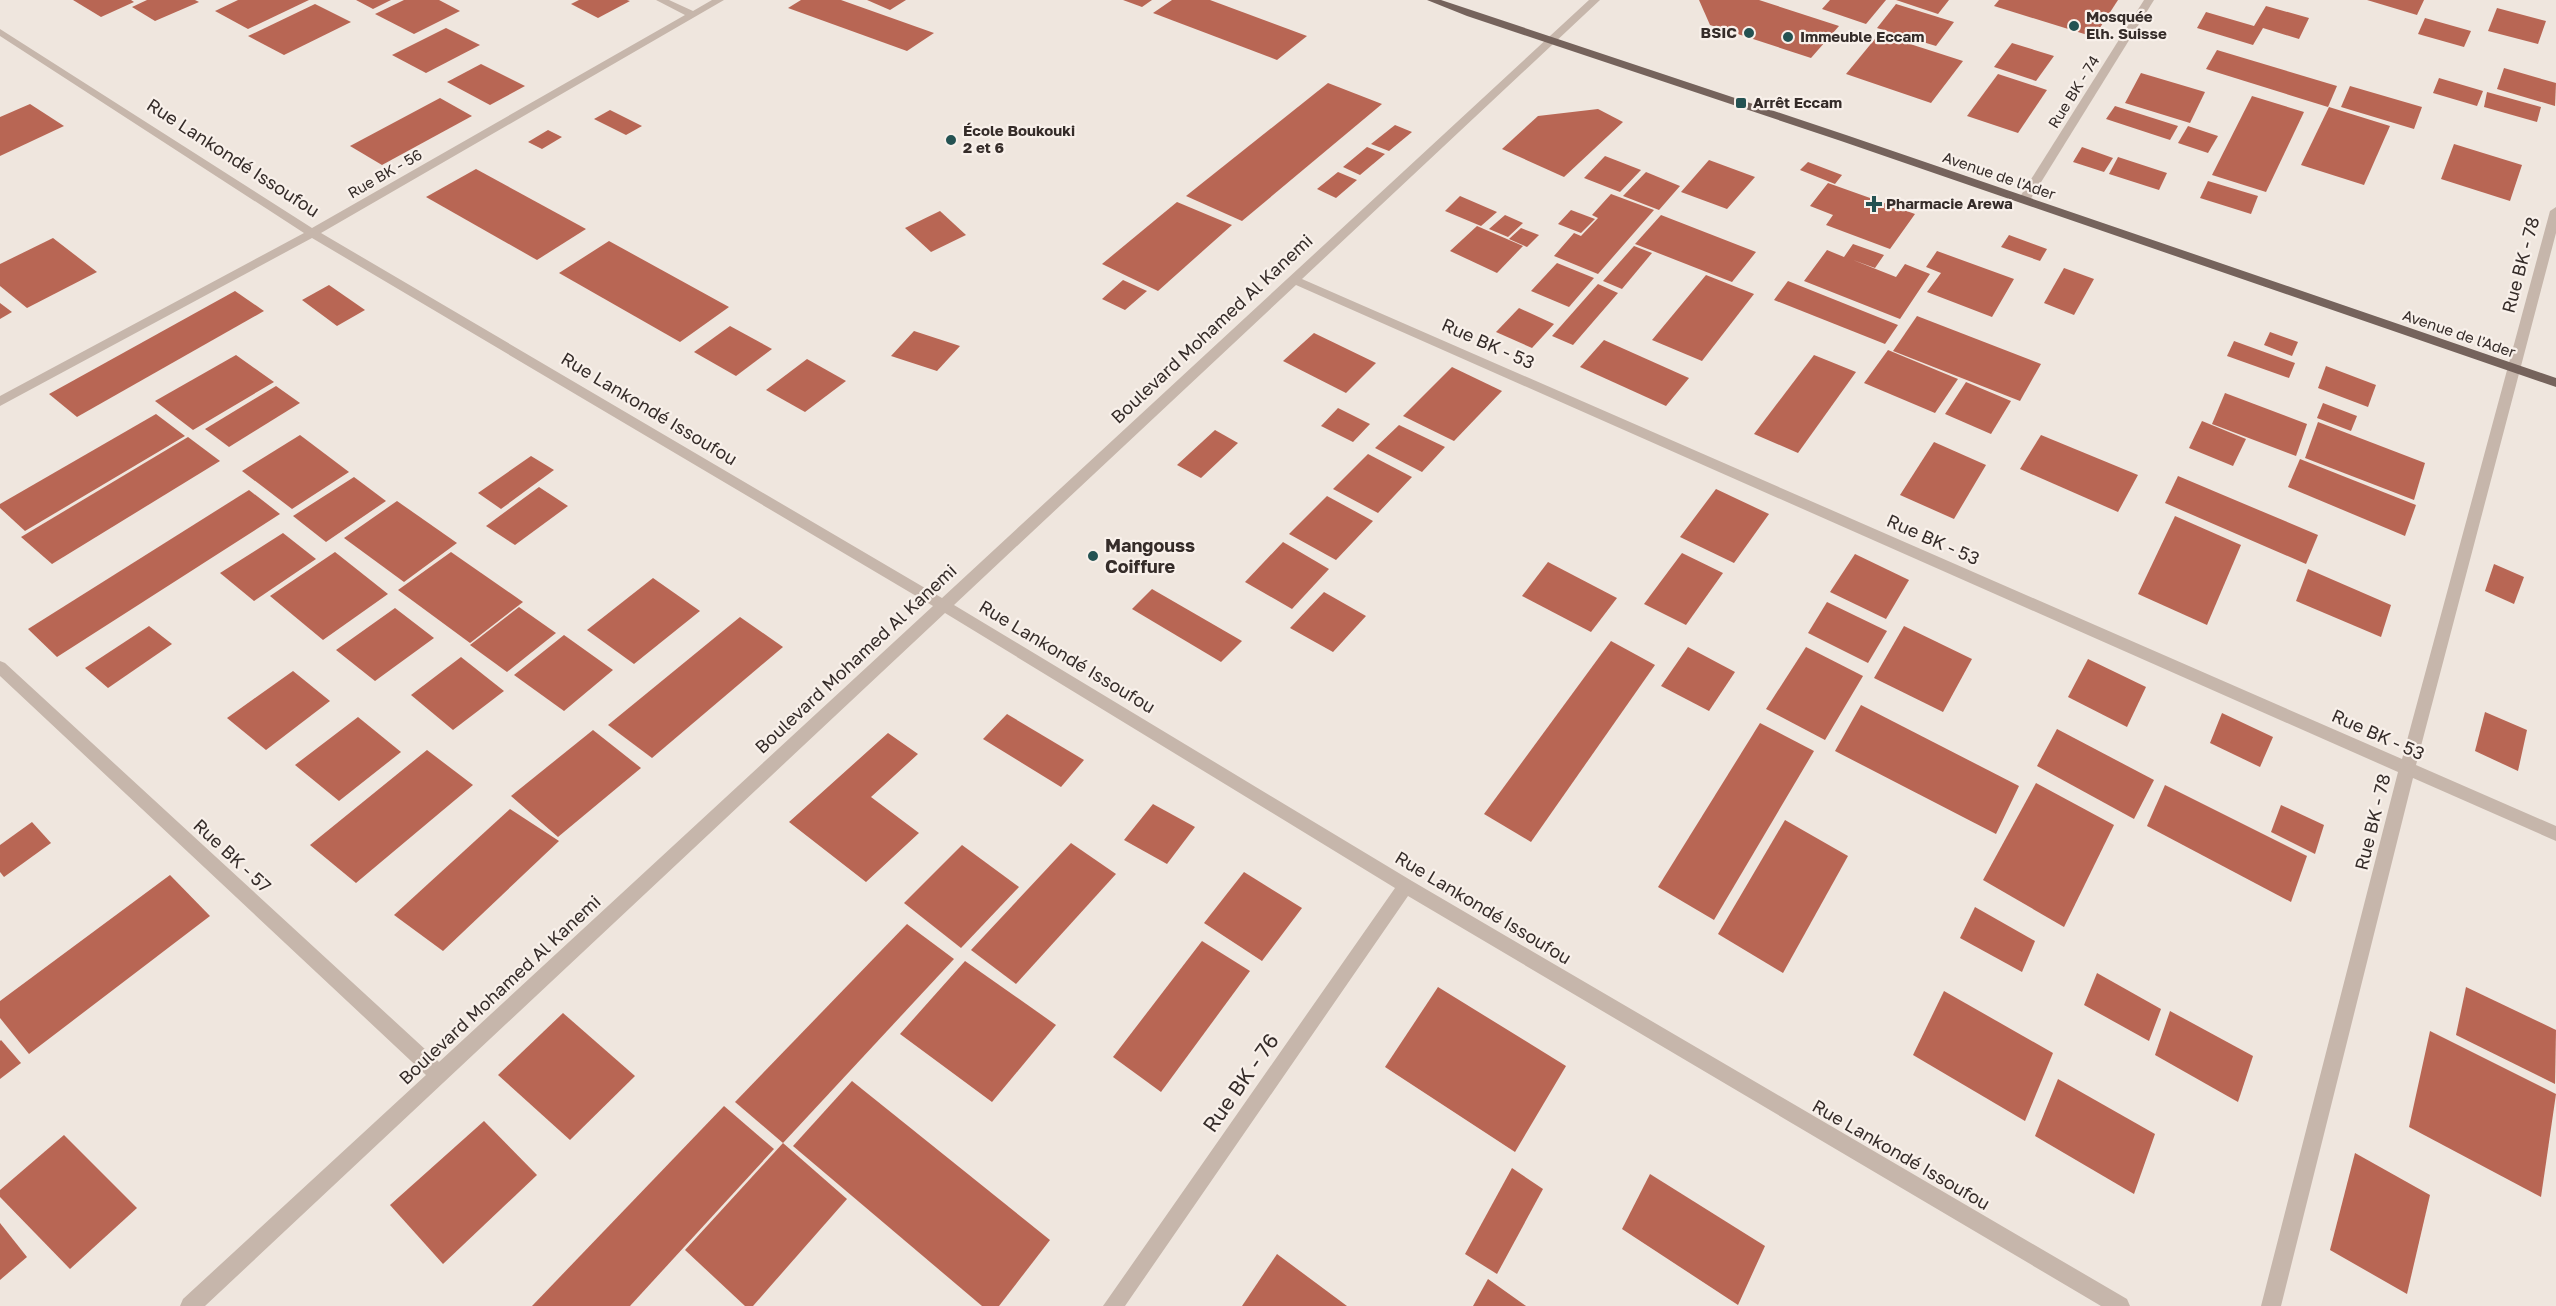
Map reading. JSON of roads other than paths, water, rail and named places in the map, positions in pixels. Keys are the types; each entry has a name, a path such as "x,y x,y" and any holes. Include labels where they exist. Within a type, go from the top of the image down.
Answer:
{"main road":[{"name":"Avenue de l'Ader","path":"1432,0 1549,42 1715,94 2556,383"}],"street":[{"path":"661,0 693,15"},
{"name":"Rue BK - 56","path":"0,402 312,232 719,0"},
{"name":"Boulevard Mohamed Al Kanemi","path":"190,1306 1594,0"},
{"name":"Rue BK - 74","path":"2024,200 2149,0"},
{"name":"Rue Lankondé Issoufou","path":"0,32 312,232 943,605 1406,886 2120,1306"},
{"name":"Rue BK - 78","path":"2271,1306 2407,769 2556,211"},
{"name":"Rue BK - 53","path":"1294,280 2556,834"},
{"name":"Rue BK - 57","path":"0,667 438,1074"},
{"name":"Rue BK - 76","path":"1113,1306 1406,886"}],"place":[{"name":"Mosquée Elh. Suisse","path":"2074,26"},
{"name":"BSIC","path":"1749,33"},
{"name":"Immeuble Eccam","path":"1788,37"},
{"name":"Arrêt Eccam","path":"1741,103"},
{"name":"École Boukouki 2 et 6","path":"951,140"},
{"name":"Pharmacie Arewa","path":"1874,204"},
{"name":"Mangouss Coiffure","path":"1093,556"}]}
